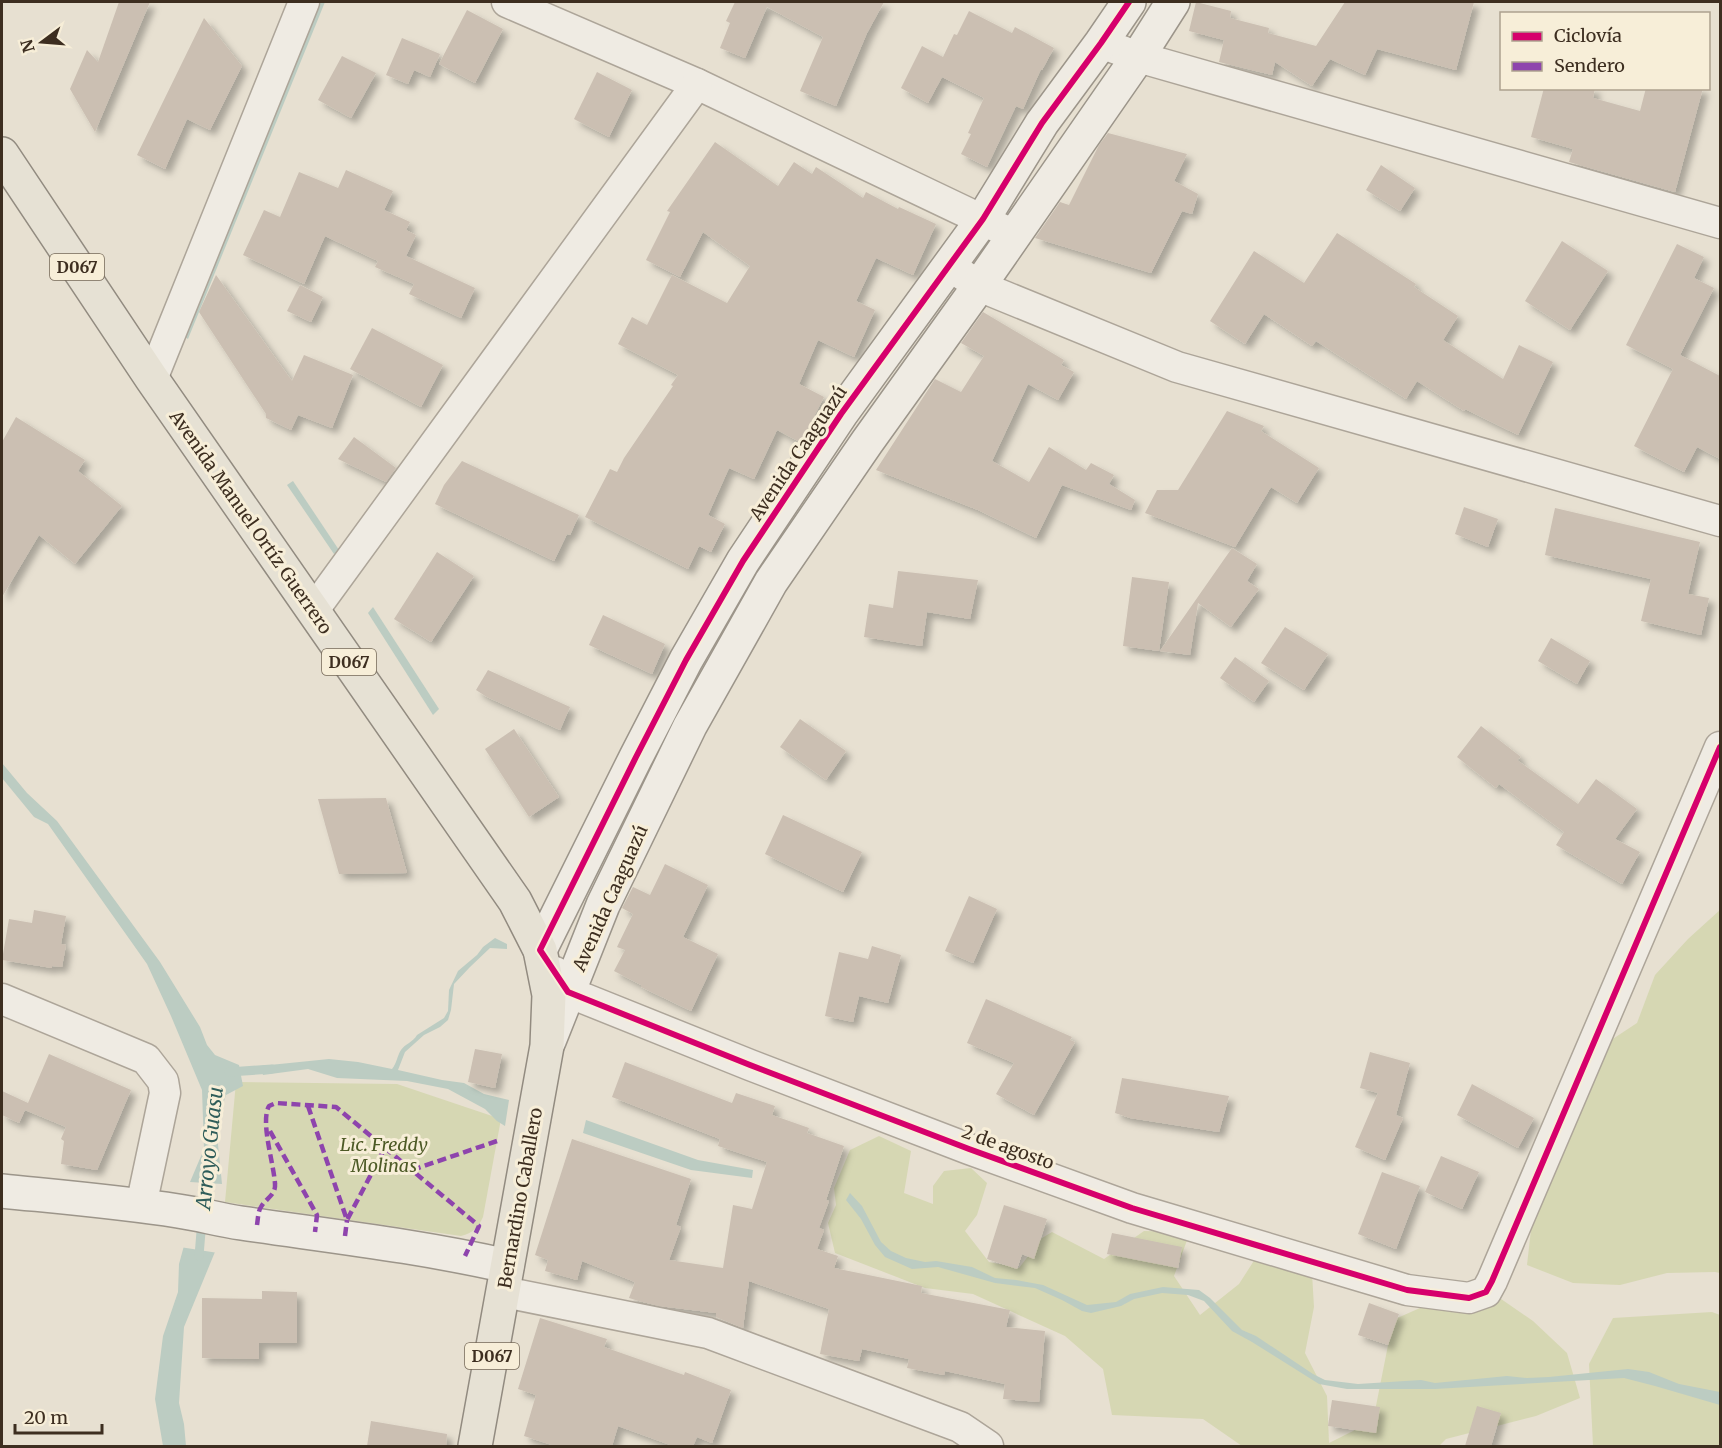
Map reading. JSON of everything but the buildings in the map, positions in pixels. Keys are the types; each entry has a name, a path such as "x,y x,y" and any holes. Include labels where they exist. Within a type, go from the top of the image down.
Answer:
{"main road":[{"name":"Avenida Manuel Ortíz Guerrero","path":"2,154 152,379 515,901 540,950"},
{"name":"Bernardino Caballero","path":"475,1446 547,1046 549,995 540,950"}],"street":[{"path":"152,379 304,2"},
{"path":"507,2 697,84 1014,235"},
{"name":"Avenida Caaguazú","path":"540,950 686,660 743,561 841,414 983,219 1042,123 1128,2"},
{"name":"Avenida Caaguazú","path":"547,1046 603,905 690,726 771,582 1138,57 1173,2"},
{"path":"1101,43 1138,57 1720,223"},
{"path":"313,611 697,84"},
{"path":"950,266 979,286 1177,367 1720,521"},
{"name":"2 de agosto","path":"568,992 750,1065 1132,1208 1407,1290 1469,1298 1486,1292 1492,1281 1720,747"},
{"path":"540,950 568,992"},
{"path":"2,999 146,1059 164,1081 165,1094 141,1206"},
{"path":"2,1191 141,1206 465,1256 505,1279 708,1333 960,1427 988,1446"}],"green space":[{"path":"1720,910 1720,1273 1667,1273 1620,1285 1573,1283 1527,1265 1535,1194 1596,1050 1637,1023 1655,975 1688,939"},
{"name":"Lic. Freddy Molinas","path":"236,1082 397,1084 501,1119 481,1221 472,1232 461,1236 225,1202"},
{"path":"879,1136 911,1151 904,1193 933,1204 933,1186 944,1171 971,1168 987,1183 977,1215 965,1231 989,1262 1019,1268 1042,1238 1052,1232 1104,1259 1144,1231 1190,1232 1174,1276 1200,1315 1239,1284 1266,1242 1311,1256 1314,1307 1305,1353 1327,1396 1329,1443 1373,1421 1393,1320 1440,1299 1491,1292 1533,1321 1567,1353 1580,1398 1536,1416 1446,1439 1439,1446 1242,1446 1203,1419 1112,1415 1103,1369 1065,1336 973,1294 925,1288 835,1253 828,1223 836,1205 834,1188 850,1150"},
{"path":"1712,1312 1720,1315 1720,1446 1593,1446 1589,1364 1613,1318"}],"water":[{"path":"317,2 325,2 188,339 180,334"},
{"path":"293,481 339,550 334,554 287,485"},
{"path":"373,607 439,709 433,715 368,613"},
{"path":"2,763 27,793 57,821 160,962 200,1027 207,1045 215,1055 239,1065 243,1086 226,1095 216,1125 222,1184 190,1182 204,1149 202,1090 147,964 48,824 34,817 2,778"},
{"path":"495,938 507,944 507,949 490,948 454,984 448,1020 424,1035 405,1052 398,1070 464,1083 484,1094 509,1100 505,1126 485,1109 448,1089 407,1081 337,1078 308,1069 263,1075 260,1066 329,1059 392,1069 403,1048 417,1035 444,1018 448,1011 449,990 458,971"},
{"path":"586,1120 698,1160 753,1170 752,1178 691,1170 583,1133"},
{"path":"850,1193 862,1206 881,1242 891,1251 906,1258 972,1267 995,1278 1043,1285 1087,1305 1116,1302 1130,1294 1163,1287 1199,1290 1242,1330 1256,1336 1325,1380 1358,1384 1421,1380 1435,1383 1507,1376 1549,1377 1628,1369 1649,1372 1679,1384 1720,1392 1720,1405 1624,1378 1435,1389 1347,1389 1319,1384 1232,1331 1204,1301 1188,1295 1162,1293 1134,1299 1121,1306 1091,1313 1082,1311 1035,1288 995,1283 938,1267 912,1269 885,1257 875,1245 861,1219 846,1200"},
{"path":"185,1242 217,1247 184,1327 179,1403 186,1446 163,1446 155,1399 163,1336 178,1292 179,1264"}],"pier":[{"path":"185,1239 218,1244 220,1247 218,1253 180,1247"}],"waterway":[{"path":"229,1072 272,1069"},
{"name":"Arroyo Guasu","path":"199,1256 206,1171"}],"marked path":[{"path":"257,1225 260,1209 275,1188 266,1122 269,1106 276,1103 336,1107 479,1226 465,1256"},
{"path":"308,1106 347,1220 385,1148"},
{"path":"270,1131 317,1215 315,1232"},
{"path":"412,1170 497,1141"},
{"path":"345,1236 347,1220"}],"cycle path":[{"path":"1129,2 1042,123 983,219 841,414 743,561 686,660 540,950 568,992 969,1149 1132,1208 1407,1290 1469,1298 1486,1292 1492,1281 1720,747"}]}
